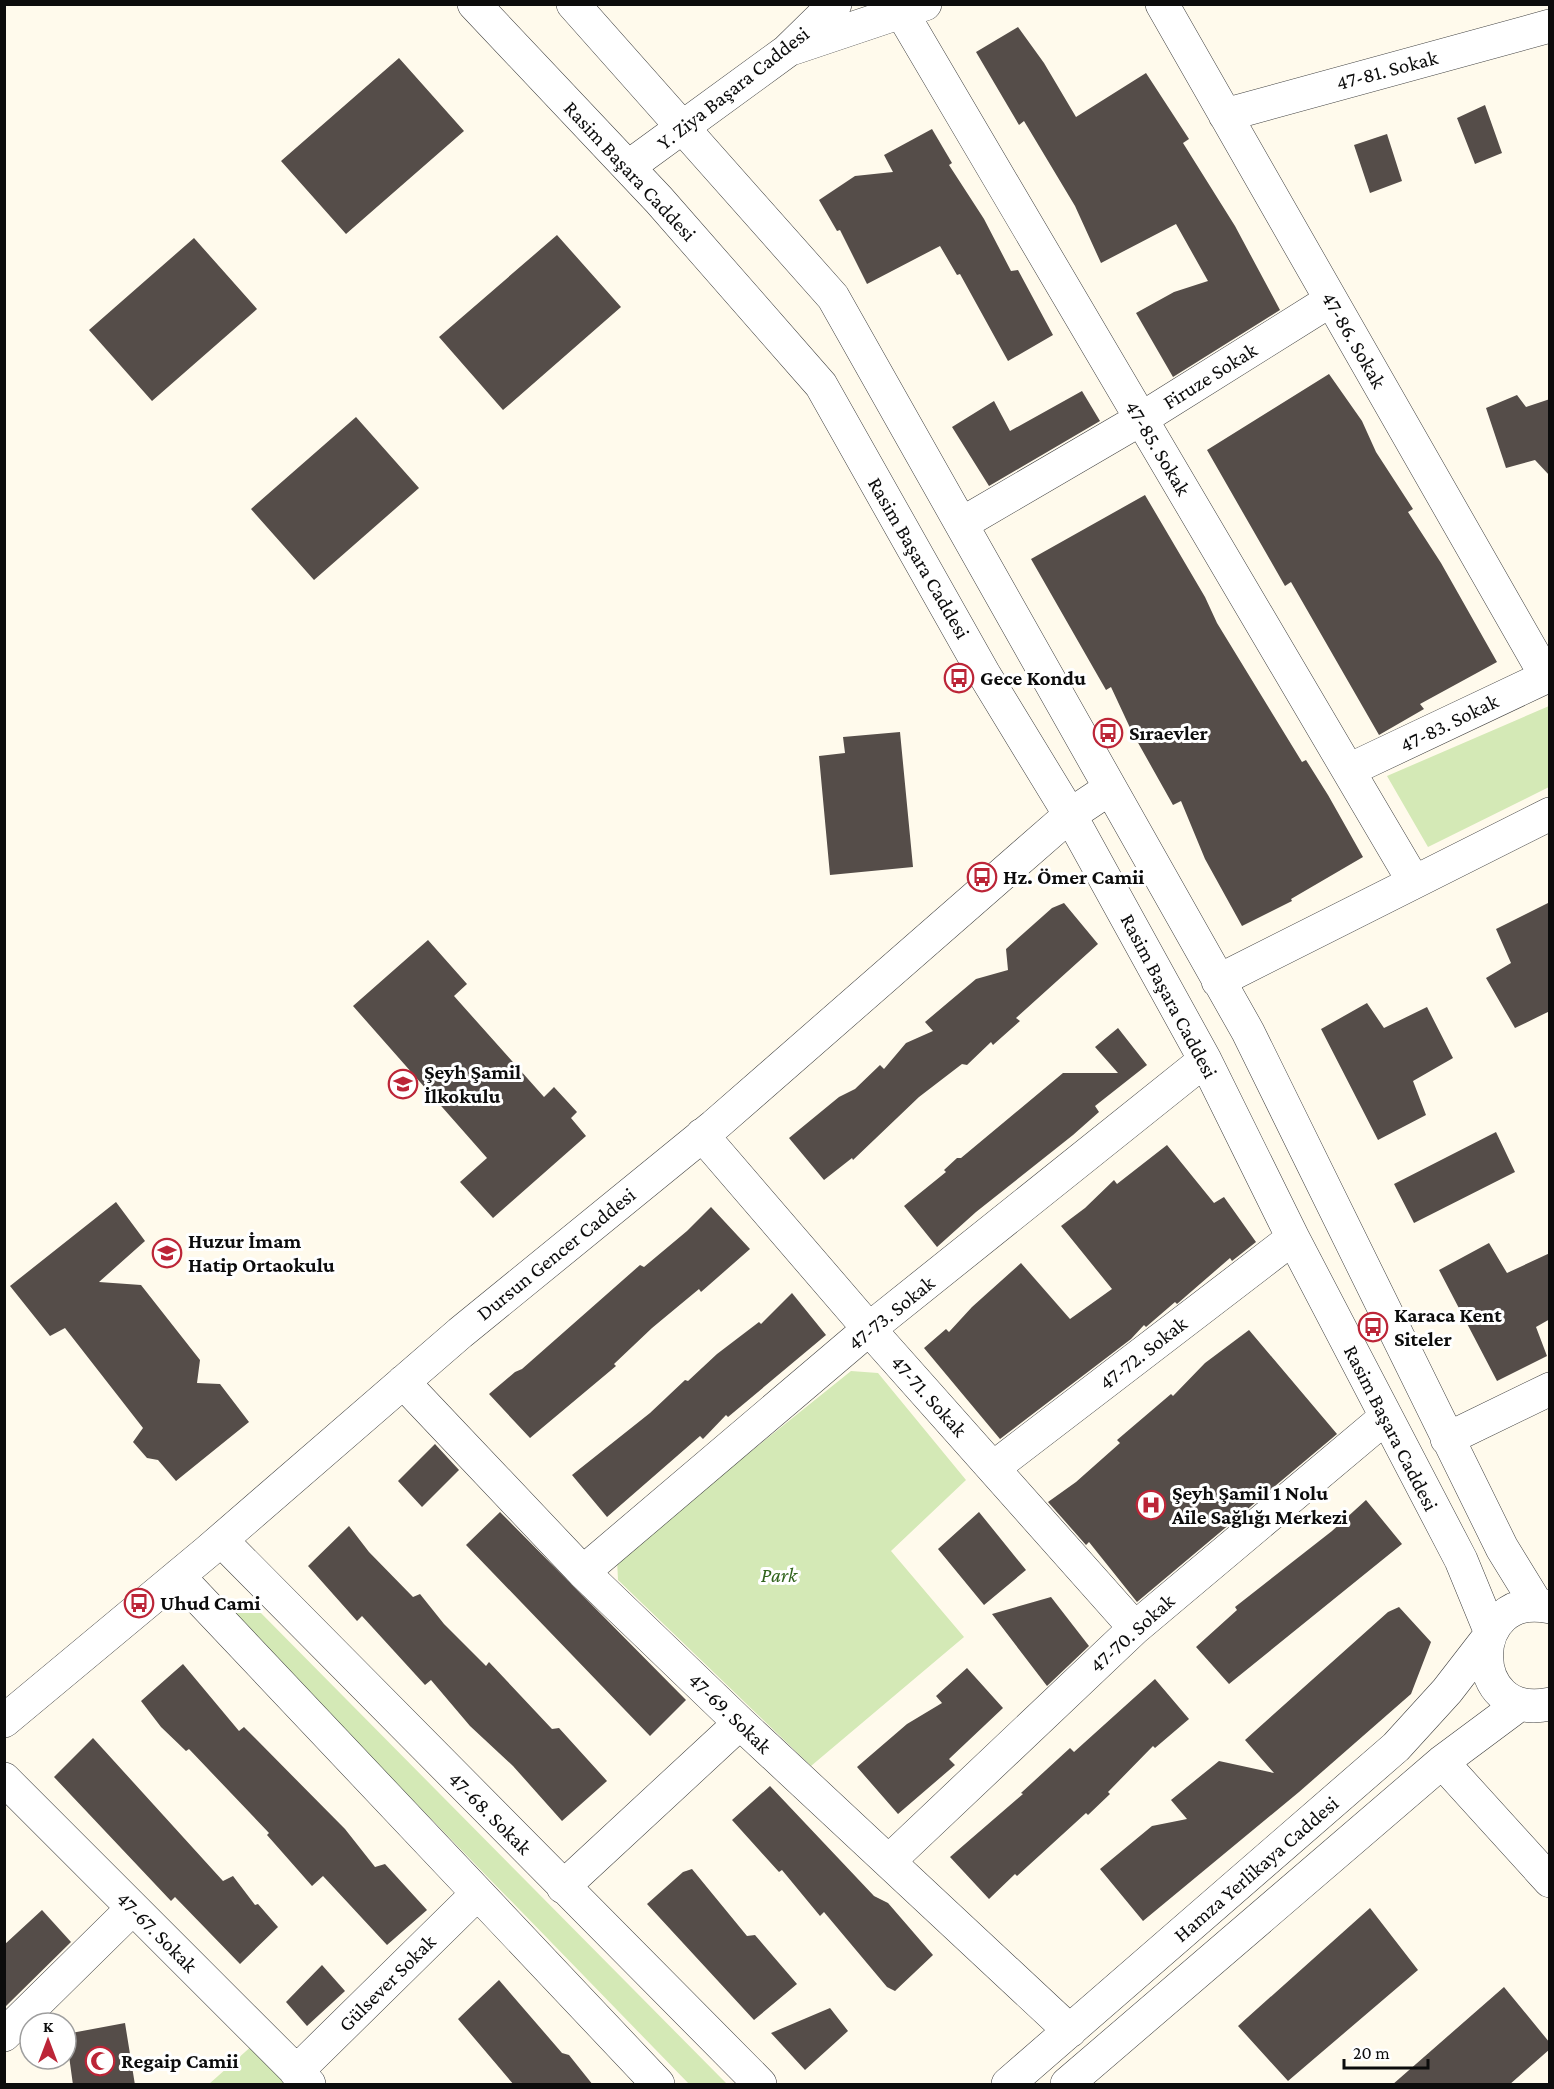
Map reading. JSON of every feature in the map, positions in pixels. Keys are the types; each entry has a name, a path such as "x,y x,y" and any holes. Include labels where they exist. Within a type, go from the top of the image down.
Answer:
{"street":[{"name":"Rasim Başara Caddesi","path":"474,4 628,167 821,385 984,674 1070,815 1205,1060 1293,1238 1461,1560 1490,1636"},
{"path":"573,4 833,297 963,523 1109,789 1248,1032 1502,1548 1543,1606"},
{"name":"Y. Ziya Başara Caddesi","path":"628,167 787,51 835,4"},
{"name":"47-86. Sokak","path":"1162,4 1548,676"},
{"path":"787,51 914,9"},
{"name":"47-85. Sokak","path":"914,9 1141,419 1414,882"},
{"name":"47-81. Sokak","path":"1225,115 1550,26"},
{"name":"Firuze Sokak","path":"963,523 1141,419 1331,300"},
{"name":"47-83. Sokak","path":"1349,770 1548,676"},
{"name":"Dursun Gencer Caddesi","path":"4,1721 221,1540 403,1382 702,1135 1070,815 1109,789"},
{"path":"1218,981 1550,814"},
{"name":"47-73. Sokak","path":"583,1572 869,1329 1205,1060"},
{"name":"47-71. Sokak","path":"702,1135 869,1329 1135,1628"},
{"name":"47-72. Sokak","path":"993,1468 1293,1238"},
{"name":"47-69. Sokak","path":"403,1382 583,1572 740,1723 1070,2031"},
{"path":"1447,1439 1550,1389"},
{"name":"47-70. Sokak","path":"889,1861 1135,1628 1386,1417"},
{"name":"47-68. Sokak","path":"221,1540 760,2085"},
{"path":"178,1576 658,2085"},
{"name":"Hamza Yerlikaya Caddesi","path":"1008,2085 1396,1747 1447,1691 1507,1614 1519,1608 1543,1606"},
{"path":"1490,1636 1486,1665 1492,1681 1502,1694 1535,1704"},
{"name":"Hamza Yerlikaya Caddesi","path":"1067,2085 1442,1762 1535,1704"},
{"path":"563,1887 740,1723"},
{"path":"1442,1762 1550,1881"},
{"name":"47-67. Sokak","path":"4,1779 303,2078"},
{"name":"Gülsever Sokak","path":"303,2078 477,1894"},
{"path":"4,2035 133,1908"}],"green space":[{"path":"1549,706 1549,787 1428,847 1387,776"},
{"name":"Park","path":"851,1371 878,1373 966,1480 891,1551 964,1637 811,1766 618,1580 617,1559"},
{"path":"247,1599 727,2084 689,2084 232,1614"},
{"path":"254,2044 291,2084 209,2084"}],"building":[{"path":"1018,27 1044,63 1076,117 1146,73 1189,139 1183,143 1235,226 1280,310 1173,377 1136,313 1174,292 1208,281 1176,224 1101,263 1075,206 1024,121 1019,125 976,52"},
{"path":"399,58 464,131 346,234 281,161"},
{"path":"1485,105 1502,153 1475,164 1457,118"},
{"path":"932,129 952,163 949,165 984,219 1011,271 1018,270 1053,335 1008,361 960,274 957,275 940,246 867,284 840,230 837,231 819,200 855,176 893,172 884,155"},
{"path":"1387,134 1402,181 1370,193 1354,145"},
{"path":"557,235 621,307 503,410 439,337"},
{"path":"194,238 257,309 152,401 89,330"},
{"path":"1329,374 1362,421 1376,452 1413,509 1408,512 1441,563 1497,662 1420,704 1424,709 1379,735 1291,582 1285,586 1207,450"},
{"path":"1082,391 1100,421 989,486 952,427 994,401 1010,431"},
{"path":"1517,395 1526,407 1550,399 1550,476 1535,460 1506,468 1486,408"},
{"path":"356,417 419,488 314,580 251,509"},
{"path":"1145,495 1205,597 1217,623 1302,762 1306,760 1328,795 1363,857 1291,899 1292,901 1242,926 1205,859 1181,801 1173,805 1132,732 1111,687 1106,690 1031,559"},
{"path":"900,732 913,867 830,875 819,756 845,753 843,737"},
{"path":"1550,902 1550,1011 1515,1028 1486,978 1511,963 1496,929"},
{"path":"1064,903 1098,944 1016,1018 1020,1021 993,1045 991,1042 967,1065 962,1064 919,1097 853,1160 852,1158 824,1180 789,1138 839,1097 855,1089 880,1065 884,1069 906,1043 933,1031 925,1022 976,979 1008,970 1006,949 1052,908"},
{"path":"428,940 467,984 454,996 544,1097 554,1087 577,1112 571,1118 586,1136 493,1218 460,1182 487,1158 353,1006"},
{"path":"1367,1003 1384,1028 1427,1007 1453,1058 1413,1081 1426,1115 1378,1140 1321,1029"},
{"path":"1118,1028 1147,1065 1095,1106 1099,1112 1073,1135 976,1212 937,1247 904,1206 946,1172 944,1170 957,1158 961,1158 1063,1073 1118,1073 1095,1047"},
{"path":"1496,1132 1515,1172 1414,1223 1394,1184"},
{"path":"1167,1145 1214,1203 1224,1197 1256,1242 1232,1261 1230,1258 1177,1304 1175,1302 1146,1327 1144,1325 1131,1339 1000,1439 924,1348 946,1329 949,1332 972,1307 1021,1263 1070,1319 1112,1289 1061,1226 1085,1208 1114,1180 1117,1184"},
{"path":"116,1202 145,1241 99,1282 141,1285 200,1360 197,1383 220,1384 249,1422 176,1481 158,1460 147,1458 133,1442 143,1428 65,1328 50,1336 10,1286"},
{"path":"711,1207 750,1249 701,1292 699,1289 652,1328 614,1364 616,1366 530,1438 489,1394 515,1372 522,1369 640,1265 644,1267 687,1231"},
{"path":"1489,1243 1507,1273 1550,1253 1550,1319 1536,1327 1547,1356 1497,1381 1439,1270"},
{"path":"792,1293 826,1335 728,1417 726,1415 703,1439 700,1436 607,1517 572,1475 650,1413 717,1354 759,1322 761,1324"},
{"path":"1249,1330 1337,1434 1137,1602 1089,1542 1086,1545 1048,1502 1076,1482 1120,1443 1117,1440 1171,1394 1173,1396 1205,1363"},
{"path":"435,1444 459,1470 422,1507 398,1481"},
{"path":"1366,1500 1402,1544 1229,1684 1196,1647 1237,1610 1235,1607 1332,1531"},
{"path":"500,1512 686,1700 650,1736 466,1545"},
{"path":"979,1512 1026,1570 984,1605 938,1549"},
{"path":"349,1526 369,1552 413,1597 420,1594 444,1624 486,1666 489,1662 552,1729 559,1728 607,1781 562,1821 513,1766 470,1726 431,1680 425,1685 362,1616 357,1621 308,1566"},
{"path":"1051,1597 1089,1646 1047,1686 992,1614"},
{"path":"1399,1607 1431,1642 1411,1694 1299,1792 1143,1921 1100,1869 1152,1826 1187,1819 1171,1800 1219,1761 1274,1773 1245,1740 1388,1612"},
{"path":"183,1664 239,1731 244,1727 345,1829 375,1867 385,1864 427,1910 387,1945 323,1876 312,1886 267,1835 269,1833 189,1749 186,1751 161,1727 141,1701"},
{"path":"967,1668 1003,1708 949,1759 955,1765 898,1814 857,1767 907,1724 942,1703 936,1696"},
{"path":"1155,1679 1189,1719 1155,1748 1153,1746 1088,1815 1086,1813 989,1899 950,1857 1023,1794 1021,1793 1070,1748 1074,1752"},
{"path":"93,1738 223,1881 233,1876 255,1905 258,1904 278,1927 240,1964 175,1897 171,1901 54,1777"},
{"path":"770,1786 874,1896 888,1903 933,1955 895,1991 887,1987 824,1912 820,1916 782,1870 779,1872 732,1820"},
{"path":"692,1869 747,1936 755,1935 797,1984 754,2020 647,1904 683,1872"},
{"path":"1370,1908 1418,1970 1288,2081 1238,2026"},
{"path":"42,1910 71,1942 4,2008 4,1945"},
{"path":"322,1965 345,1991 307,2026 286,2002"},
{"path":"499,1980 562,2053 569,2055 593,2085 514,2085 458,2019"},
{"path":"1504,1987 1550,2043 1550,2049 1509,2085 1392,2085"},
{"path":"830,2008 848,2031 805,2070 771,2033"},
{"name":"Regaip Camii","path":"125,2023 135,2085 73,2085 71,2071 78,2071 78,2032"}],"place":[{"name":"Gece Kondu","path":"959,678"},
{"name":"Sıraevler","path":"1108,733"},
{"name":"Hz. Ömer Camii","path":"982,877"},
{"name":"Şeyh Şamil İlkokulu","path":"403,1084"},
{"name":"Huzur İmam Hatip Ortaokulu","path":"167,1253"},
{"name":"Karaca Kent Siteler","path":"1373,1327"},
{"name":"Şeyh Şamil 1 Nolu Aile Sağlığı Merkezi","path":"1151,1505"},
{"name":"Uhud Cami","path":"139,1603"},
{"name":"Regaip Camii","path":"100,2061"}]}
